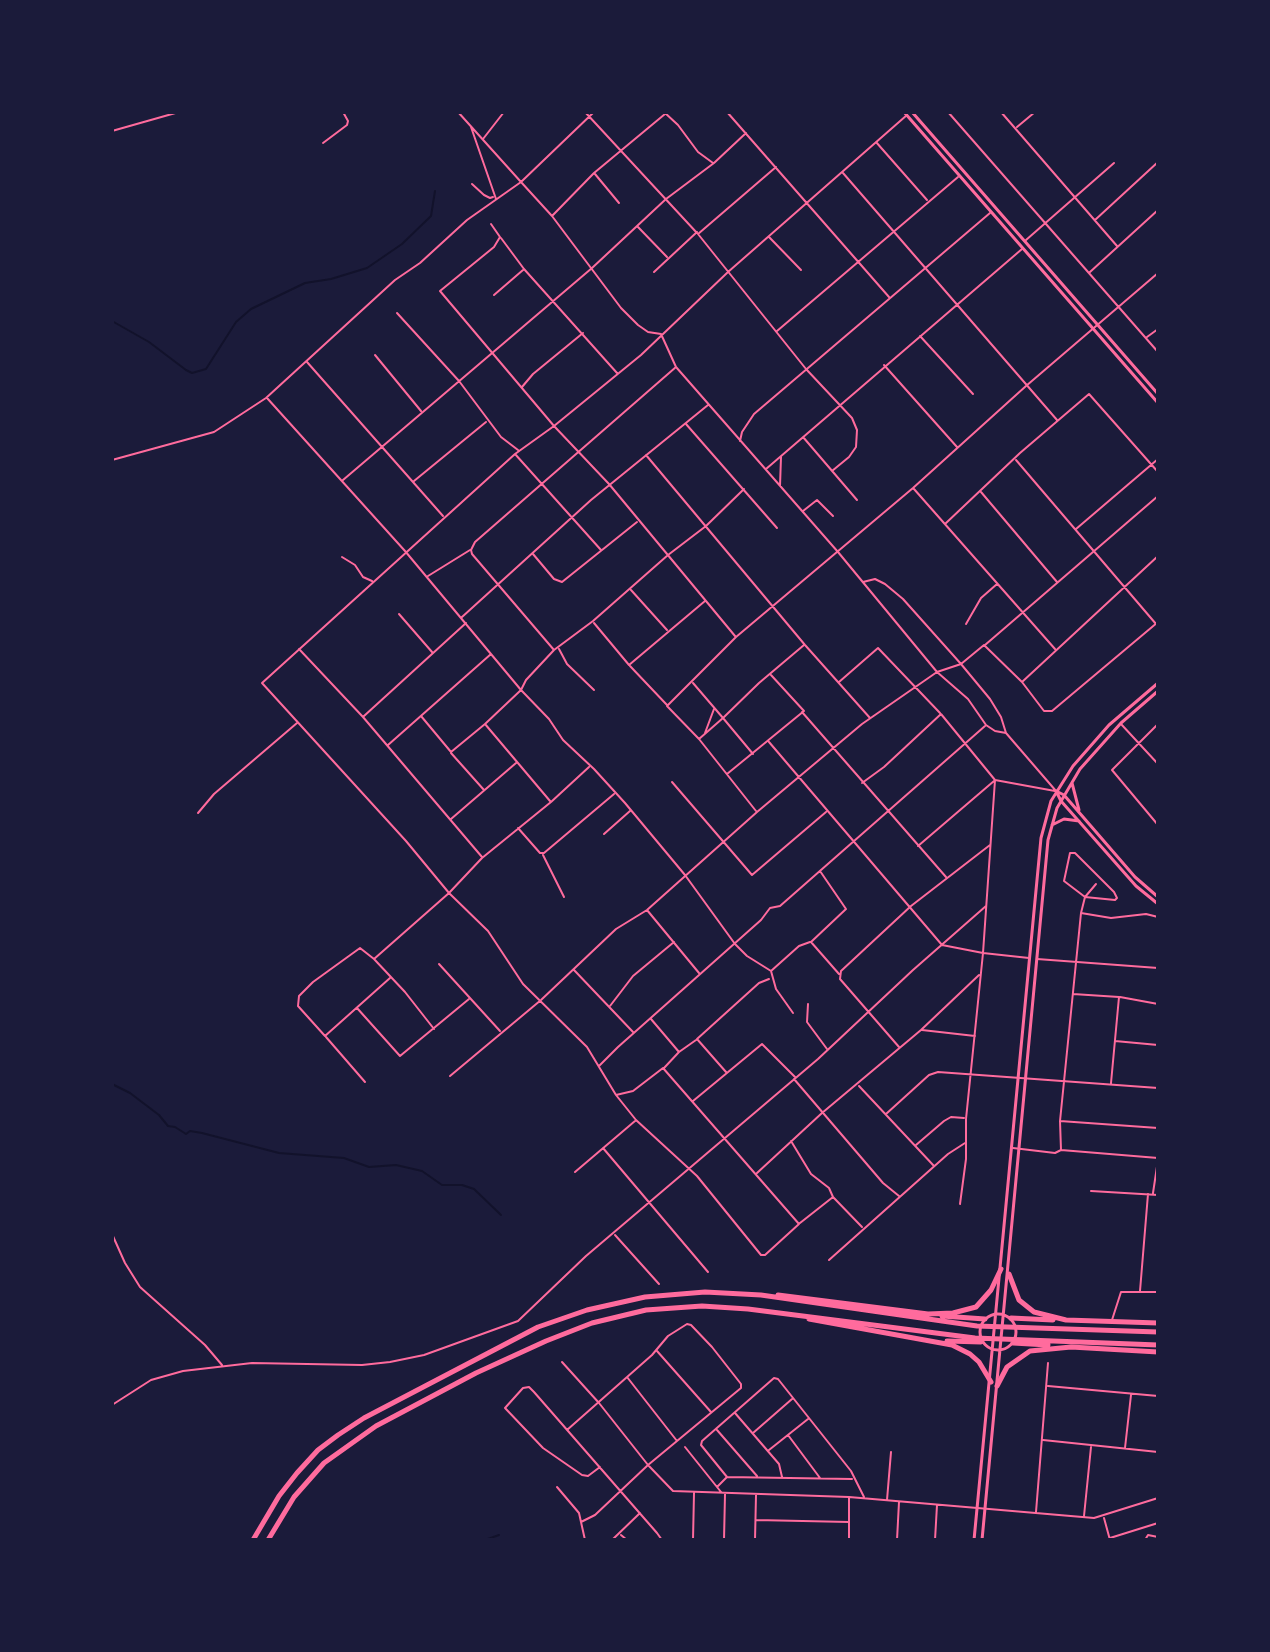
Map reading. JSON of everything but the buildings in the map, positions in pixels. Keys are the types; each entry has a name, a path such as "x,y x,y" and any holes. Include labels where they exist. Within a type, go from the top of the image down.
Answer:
{"highway":[{"path":"928,1314 966,1312 976,1307 991,1290 1001,1269"},
{"path":"1009,1274 1014,1292 1025,1306 1034,1312 1066,1320"},
{"path":"253,1540 279,1496 318,1450 364,1418 538,1327 587,1310 645,1297 705,1292 814,1298 985,1319"},
{"path":"761,1295 977,1326 1158,1332"},
{"path":"268,1540 294,1497 324,1463 376,1426 476,1373 546,1341 592,1323 646,1310 702,1306 975,1338 1158,1352"},
{"path":"772,1312 952,1345 970,1354 994,1384 1007,1367 1030,1351 1071,1347"},
{"path":"1011,1318 1158,1323"},
{"path":"934,1340 982,1342"},
{"path":"1016,1341 1158,1345"}],"main road":[{"path":"909,113 991,212 1158,394"},
{"path":"909,113 1026,240 1158,403"},
{"path":"982,1540 997,1313 1041,838 1047,811 1073,766 1109,725 1158,683"},
{"path":"974,1540 1001,1350 1051,825 1080,769 1121,723 1158,691"},
{"path":"1072,782 1080,819"},
{"path":"1056,791 1064,795 1136,886 1158,904"},
{"path":"1056,791 1061,801 1135,877 1158,896"},
{"path":"1051,825 1064,819 1080,819"},
{"path":"997,1313 1003,1314 1011,1318 1017,1333 1016,1341 1001,1350 994,1350 982,1342 980,1330 985,1319 997,1313"}],"street":[{"path":"112,131 179,112"},
{"path":"323,143 347,125 343,112"},
{"path":"458,112 552,216 621,308 648,332 661,334"},
{"path":"483,139 504,112"},
{"path":"585,112 619,152 698,233 806,369 852,418 858,440 849,457 832,471"},
{"path":"112,460 214,432 266,398 395,280 495,197 521,182 594,112"},
{"path":"727,112 889,297"},
{"path":"948,112 1158,352"},
{"path":"1001,112 1117,246"},
{"path":"1016,128 1035,112"},
{"path":"552,216 594,173 665,113 698,152 714,163"},
{"path":"833,1197 765,1255 761,1255 712,1192 636,1120 571,1030 523,984 488,931 449,893 406,841 262,683 517,452 641,355 728,272 909,113"},
{"path":"471,126 495,197"},
{"path":"342,481 746,133"},
{"path":"876,142 928,201"},
{"path":"1095,220 1158,162"},
{"path":"1026,240 1114,163"},
{"path":"654,272 776,167"},
{"path":"842,172 1057,420"},
{"path":"594,173 619,203"},
{"path":"776,332 960,176"},
{"path":"472,184 484,195 495,197"},
{"path":"1089,272 1158,210"},
{"path":"740,442 751,418 991,212"},
{"path":"491,224 524,269 617,374"},
{"path":"637,226 668,258"},
{"path":"500,237 480,260 440,291 554,426 609,484 736,637"},
{"path":"769,237 801,270"},
{"path":"764,470 1023,248"},
{"path":"494,295 524,269"},
{"path":"667,706 736,637 913,488 1158,273"},
{"path":"397,313 459,381 501,437 601,551"},
{"path":"1146,338 1158,329"},
{"path":"522,388 533,374 583,333"},
{"path":"661,334 676,367 838,552 937,672 968,699 986,725 1006,733"},
{"path":"920,335 973,394"},
{"path":"375,355 422,412"},
{"path":"305,360 444,517"},
{"path":"884,365 958,448"},
{"path":"426,577 471,550 475,542 676,367"},
{"path":"945,524 1086,395 1091,394 1158,472"},
{"path":"266,398 405,551 549,719 563,740 631,810 685,875 735,944 747,956 771,971"},
{"path":"462,618 609,484 708,405"},
{"path":"413,482 488,421"},
{"path":"685,423 777,528"},
{"path":"803,436 857,500"},
{"path":"646,455 871,719"},
{"path":"780,488 781,455"},
{"path":"1015,459 1158,630"},
{"path":"1075,530 1158,459"},
{"path":"913,488 1056,650"},
{"path":"451,752 521,690 526,680 556,648 706,526 744,489"},
{"path":"980,492 1058,583"},
{"path":"450,1076 541,1000 616,929 647,910 834,748 937,672 961,664 1158,496"},
{"path":"802,512 817,500 833,516"},
{"path":"533,553 560,582 566,581 638,521"},
{"path":"471,550 567,664 594,690"},
{"path":"1022,682 1158,556"},
{"path":"342,557 373,582"},
{"path":"863,582 875,579 903,599 961,664 1001,717 1006,733 1056,791"},
{"path":"966,624 981,598 997,584"},
{"path":"630,590 668,631"},
{"path":"629,665 706,600"},
{"path":"399,614 433,653"},
{"path":"593,621 629,665 699,739 757,812"},
{"path":"363,717 466,623"},
{"path":"984,645 1022,682 1044,711 1052,711 1156,624"},
{"path":"699,739 805,645"},
{"path":"838,682 878,648 966,742 995,780 960,1204"},
{"path":"299,649 363,717 482,858"},
{"path":"387,746 492,653"},
{"path":"770,674 803,708 802,712 862,783 947,878"},
{"path":"692,682 753,754"},
{"path":"705,734 714,708"},
{"path":"727,774 802,712"},
{"path":"862,783 884,767 941,714"},
{"path":"421,716 484,790"},
{"path":"198,813 214,794 298,722"},
{"path":"1121,723 1158,764"},
{"path":"485,724 551,802"},
{"path":"1158,724 1112,770 1158,825"},
{"path":"599,1066 735,944 770,908 780,906 986,725"},
{"path":"769,742 942,945 1029,958"},
{"path":"450,820 516,762"},
{"path":"374,959 449,893 482,858 590,766"},
{"path":"995,780 1056,791"},
{"path":"918,846 995,780"},
{"path":"672,782 752,875 826,812"},
{"path":"542,854 615,793"},
{"path":"604,834 631,810"},
{"path":"518,827 542,854 564,897"},
{"path":"839,975 911,906 991,845"},
{"path":"1072,852 1117,898 1085,897 1064,881 1072,852"},
{"path":"793,1013 771,978 771,971 799,946 811,942 844,912 846,906 820,870"},
{"path":"1061,1150 1060,1121 1081,913 1085,897 1096,884"},
{"path":"112,1405 151,1380 183,1371 252,1363 362,1365 433,1352 518,1321 586,1256 828,1050 986,906"},
{"path":"647,910 700,974"},
{"path":"1081,913 1111,918 1146,914 1158,917"},
{"path":"610,1006 633,976 674,942"},
{"path":"811,942 900,1048"},
{"path":"365,1082 301,1011 297,1001 299,996 313,982 357,950 364,950 434,1029"},
{"path":"1036,959 1158,968"},
{"path":"439,964 501,1032"},
{"path":"572,968 634,1033"},
{"path":"756,1174 822,1113 921,1030 979,975"},
{"path":"325,1036 390,978"},
{"path":"616,1095 633,1091 759,983 771,978"},
{"path":"1072,994 1119,997 1158,1004"},
{"path":"1111,1085 1119,997"},
{"path":"356,1007 400,1056 469,999"},
{"path":"808,1004 807,1022 828,1050"},
{"path":"651,1019 679,1052"},
{"path":"921,1030 975,1036"},
{"path":"697,1039 726,1072"},
{"path":"1114,1040 1158,1045"},
{"path":"693,1102 762,1044 883,1183 900,1197"},
{"path":"663,1068 799,1224"},
{"path":"886,1114 929,1075 938,1072 1158,1088"},
{"path":"858,1085 935,1166"},
{"path":"916,1146 951,1117 966,1119"},
{"path":"575,1172 636,1120"},
{"path":"1060,1121 1158,1128"},
{"path":"791,1141 811,1174 829,1188 833,1197 863,1228"},
{"path":"829,1260 935,1166 966,1143"},
{"path":"603,1148 708,1272"},
{"path":"1012,1148 1158,1159 1153,1195"},
{"path":"1091,1191 1158,1195"},
{"path":"1140,1291 1148,1194"},
{"path":"112,1234 140,1287 205,1345 223,1367"},
{"path":"614,1234 659,1284"},
{"path":"1112,1321 1121,1292 1158,1292"},
{"path":"567,1430 668,1336 687,1324 712,1347 741,1384 741,1388 648,1465 595,1515 581,1522"},
{"path":"656,1350 712,1413"},
{"path":"562,1362 673,1491 865,1498 1084,1517 1104,1517 1158,1498"},
{"path":"1035,1513 1048,1363"},
{"path":"627,1377 678,1442"},
{"path":"727,1477 701,1445 702,1441 774,1378 778,1379 851,1471 865,1498"},
{"path":"1047,1385 1158,1396"},
{"path":"600,1467 588,1476 582,1475 543,1448 505,1408 523,1388 529,1387 600,1467 621,1491 662,1540"},
{"path":"1125,1449 1131,1394"},
{"path":"753,1433 793,1398"},
{"path":"735,1413 782,1467 782,1478"},
{"path":"769,1451 809,1418"},
{"path":"716,1429 758,1478"},
{"path":"788,1435 820,1479"},
{"path":"1042,1440 1158,1452"},
{"path":"1084,1517 1091,1446"},
{"path":"685,1447 723,1492 724,1540"},
{"path":"887,1501 891,1452"},
{"path":"717,1487 727,1477 854,1479"},
{"path":"557,1487 579,1513 585,1540"},
{"path":"693,1540 694,1491"},
{"path":"755,1540 756,1494"},
{"path":"849,1497 849,1540"},
{"path":"897,1540 899,1502"},
{"path":"935,1540 937,1504"},
{"path":"612,1540 640,1513"},
{"path":"1104,1517 1110,1539 1158,1523"},
{"path":"756,1520 849,1522"},
{"path":"620,1534 627,1540"},
{"path":"1145,1540 1148,1535 1158,1537"}],"waterway":[{"path":"112,321 149,342 186,370 192,373 206,369 236,322 251,309 305,283 367,268 402,244 431,216 435,191"},
{"path":"112,1084 130,1093 159,1115 168,1126 186,1134 190,1131 202,1133 279,1153 344,1158 369,1167 396,1165 422,1171 442,1185 462,1185 474,1189 501,1215"},
{"path":"485,1540 499,1535"}]}
